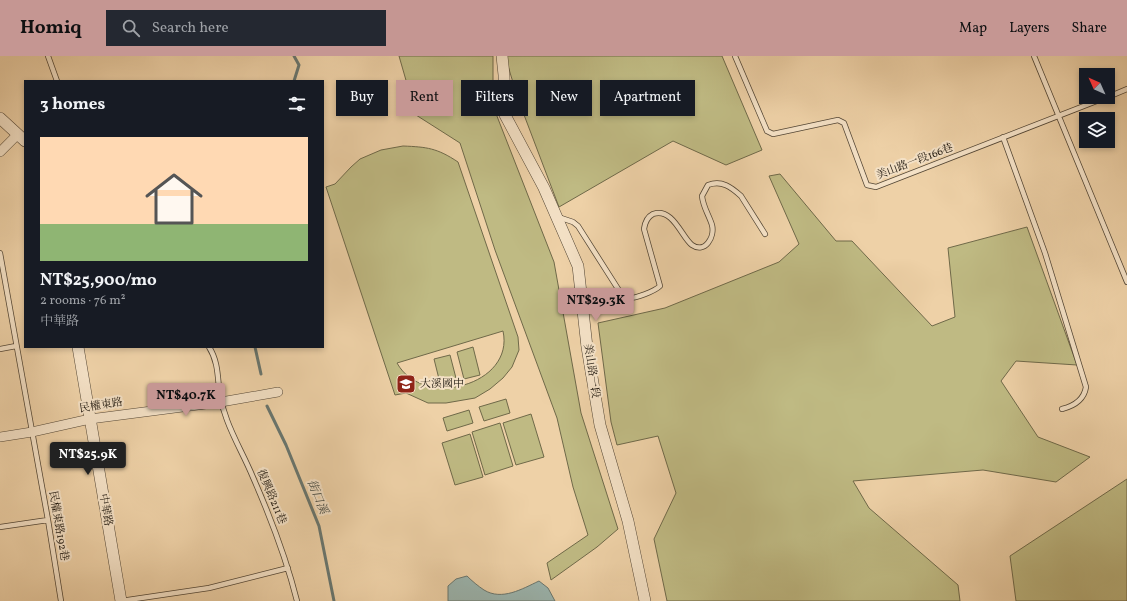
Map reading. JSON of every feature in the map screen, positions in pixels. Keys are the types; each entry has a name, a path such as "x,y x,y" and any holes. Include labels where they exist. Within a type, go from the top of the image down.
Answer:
{"street":[{"name":"美山路一段","path":"502,56 505,115 544,188 578,266 586,348 600,425 628,521 645,601"},
{"path":"0,118 21,138 0,152"},
{"name":"中華路","path":"78,348 121,601"},
{"name":"民權東路","path":"0,437 32,432 90,419 221,402 278,392"}],"lane":[{"path":"48,56 57,80"},
{"name":"美山路一段166巷","path":"735,56 767,131 773,134 838,120 844,123 867,185 876,187 1003,137"},
{"path":"1034,56 1127,282"},
{"path":"1115,94 1127,89"},
{"path":"1062,409 1071,407 1079,401 1085,393 1086,387 1045,253 1003,137 1091,104"},
{"path":"557,216 573,222 578,226 620,292 628,298 657,289 660,286 644,229 645,222 650,216 656,213 663,214 672,220 678,225 690,244 696,247 703,247 708,244 712,237 713,231 703,204 702,196 708,186 723,183 741,196 765,234"},
{"name":"民權東路192巷","path":"0,256 48,520 60,601"},
{"path":"0,349 16,346"},
{"name":"復興路211巷","path":"210,348 214,355 218,369 221,402 232,432 275,529 297,601"},
{"path":"0,527 48,520"},
{"path":"121,601 209,588 288,568"}],"shaded area":[{"path":"399,56 493,56 493,80 461,80 461,116 497,116 554,262 581,413 618,529 597,547 551,580 547,563 588,535 573,487 557,418 495,250 460,143 418,116 453,116 453,80 406,80"},
{"path":"505,56 722,56 762,150 726,165 673,141 559,207 524,116 528,116 528,80 512,80"},
{"path":"403,146 432,149 458,162 518,337 519,350 512,367 503,378 490,389 475,398 446,403 428,403 406,393 395,395 326,187 335,184 360,159 381,150","holes":["503,331 503,350 495,365 482,377 464,385 445,388 426,385 410,377 397,363"]},
{"path":"780,174 836,241 852,241 932,326 955,317 948,248 1027,227 1077,365 1016,361 1001,381 1038,437 1090,457 1056,482 983,470 853,481 869,508 958,585 960,601 667,601 654,539 676,493 658,436 617,445 611,422 598,323 665,308 779,262 799,244 769,176"},
{"path":"473,347 480,375 464,379 457,352"},
{"path":"450,355 457,382 441,387 434,359"},
{"path":"506,399 510,413 484,421 479,407"},
{"path":"469,410 473,423 447,431 443,418"},
{"path":"531,414 544,457 516,465 503,423"},
{"path":"500,423 513,466 485,475 472,432"},
{"path":"470,434 483,477 455,485 442,443"},
{"path":"1127,479 1127,601 1016,601 1010,556"}],"water":[{"path":"467,576 484,590 498,594 512,593 539,581 548,588 555,601 448,601 448,586 456,579"}],"waterway":[{"name":"街口溪","path":"294,56 299,65 294,80"},
{"name":"街口溪","path":"255,348 261,374"},
{"name":"街口溪","path":"267,406 286,445 319,526 334,601"}],"place":[{"name":"大溪國中","path":"406,384"}]}
